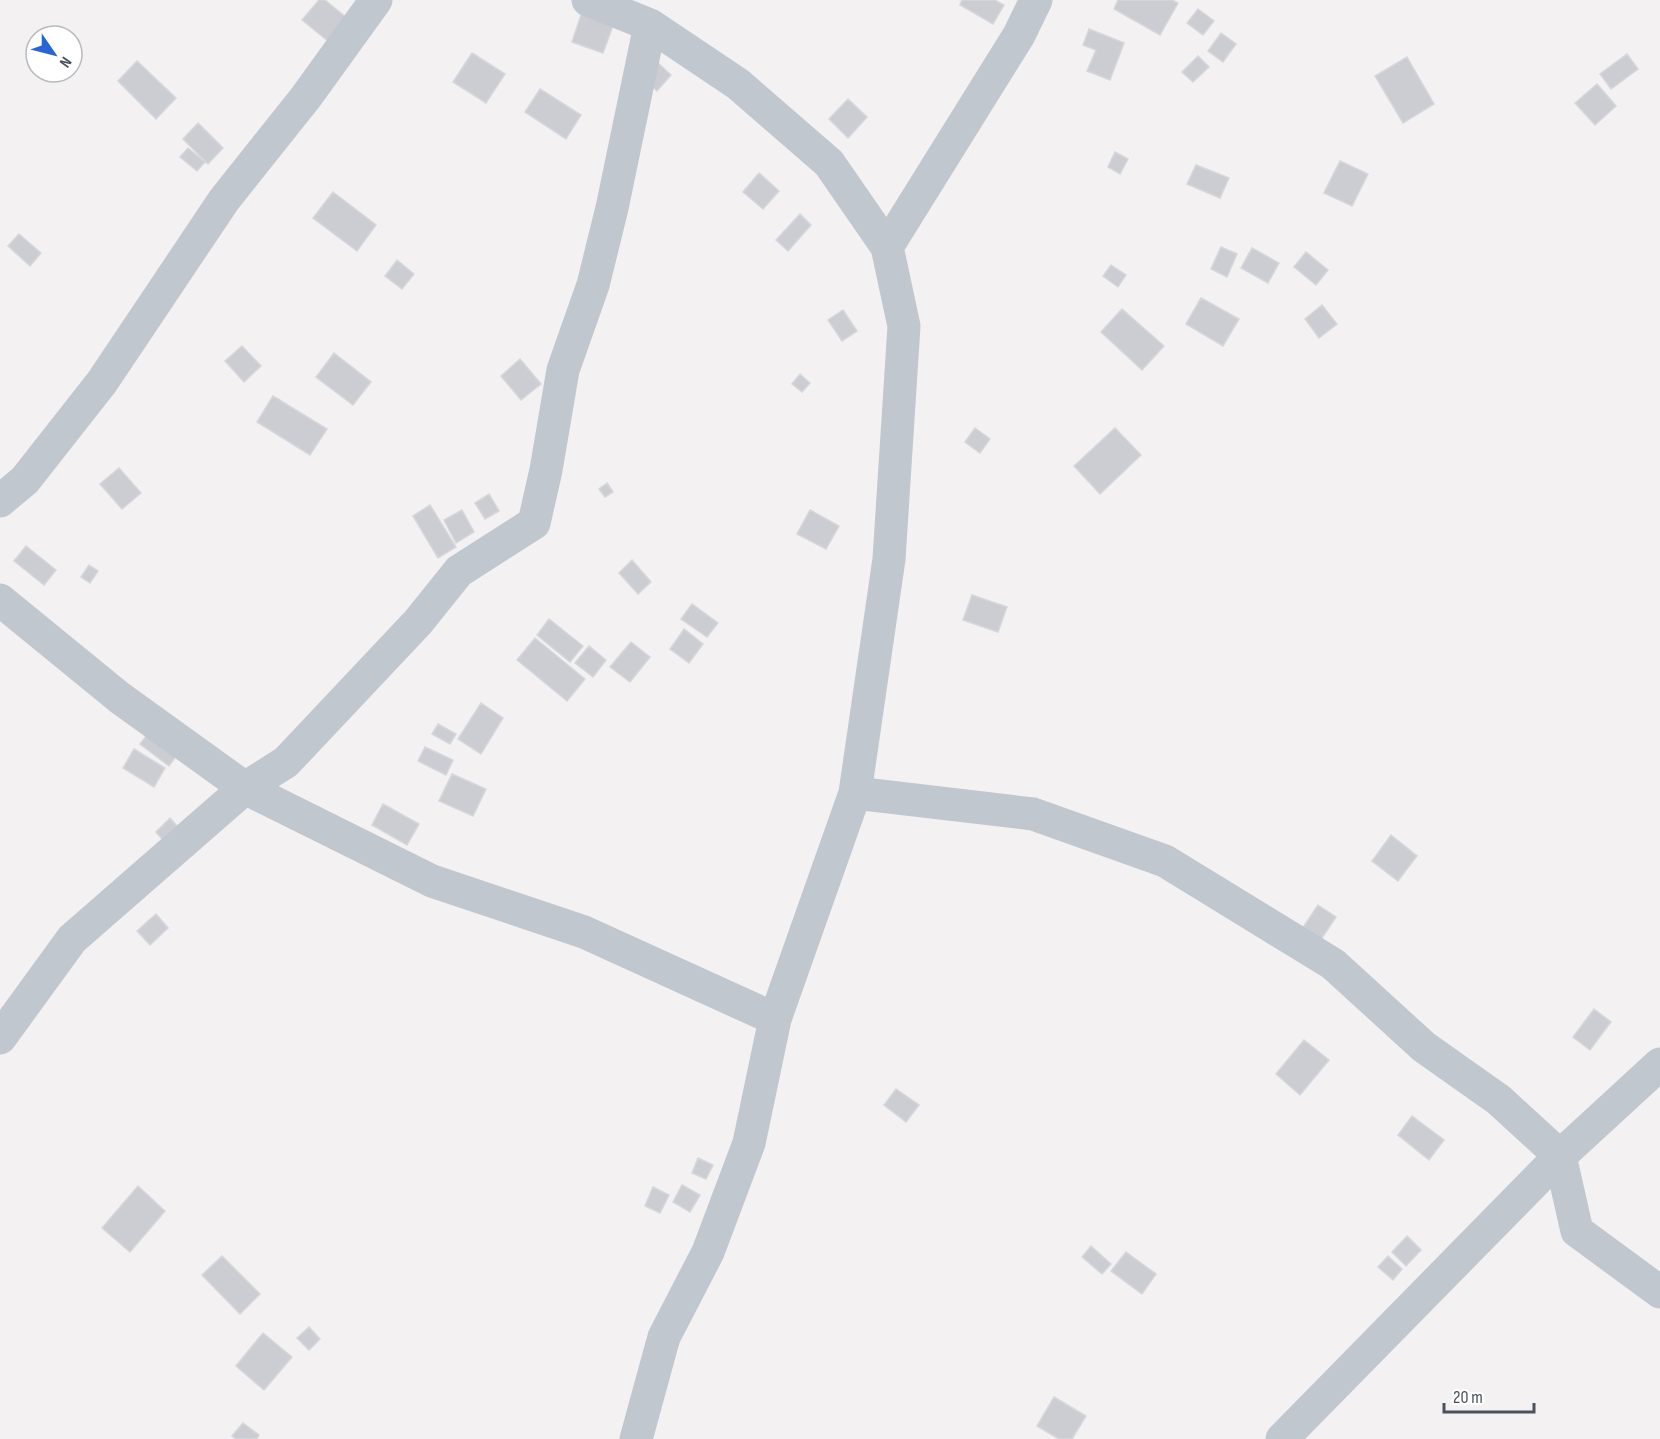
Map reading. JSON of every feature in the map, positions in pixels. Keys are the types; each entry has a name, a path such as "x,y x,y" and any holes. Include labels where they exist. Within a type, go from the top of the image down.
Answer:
{"street":[{"path":"0,501 25,480 102,382 224,200 306,97 376,0"},
{"path":"588,0 650,25 738,84 829,163 887,247 904,326 889,559 855,793 775,1019 749,1143 708,1252 664,1337 636,1439"},
{"path":"887,247 1019,35 1036,0"},
{"path":"0,1038 72,939 245,788 286,762 418,622 459,571 534,523 546,470 563,370 593,285 612,208 650,25"},
{"path":"0,600 120,698 245,788 432,881 584,932 775,1019"},
{"path":"855,793 1033,814 1165,861 1332,964 1424,1047 1499,1100 1560,1156 1577,1231 1660,1292"},
{"path":"1282,1439 1560,1156 1660,1064"}],"building":[{"path":"319,0 325,0 347,18 328,41 302,20"},
{"path":"962,0 995,0 1004,5 993,24 960,5"},
{"path":"1118,0 1172,0 1178,3 1160,35 1114,9"},
{"path":"1198,9 1214,21 1203,35 1187,23"},
{"path":"582,12 614,23 603,53 572,42"},
{"path":"1089,29 1124,43 1110,80 1087,71 1096,50 1083,45"},
{"path":"1221,33 1236,44 1223,62 1208,51"},
{"path":"472,53 505,74 486,103 453,82"},
{"path":"1627,54 1638,69 1611,89 1600,74"},
{"path":"1198,56 1209,67 1193,82 1182,72"},
{"path":"1407,57 1434,104 1403,123 1375,76"},
{"path":"137,61 176,98 156,119 118,81"},
{"path":"657,62 671,75 657,91 643,78"},
{"path":"1597,84 1616,106 1595,125 1575,103"},
{"path":"540,89 581,115 566,139 525,112"},
{"path":"848,99 867,117 848,138 829,119"},
{"path":"198,123 223,148 208,164 183,139"},
{"path":"188,148 205,162 197,171 180,157"},
{"path":"1115,152 1128,159 1120,174 1108,167"},
{"path":"1340,161 1368,174 1352,206 1324,193"},
{"path":"1196,165 1229,178 1220,198 1187,184"},
{"path":"759,173 779,191 763,209 743,192"},
{"path":"333,192 376,225 357,251 313,218"},
{"path":"800,214 811,225 788,251 776,240"},
{"path":"19,234 41,253 30,266 8,246"},
{"path":"1221,247 1237,254 1227,277 1211,269"},
{"path":"1252,248 1279,263 1268,283 1241,268"},
{"path":"1306,252 1328,270 1316,285 1294,267"},
{"path":"397,260 414,274 402,289 385,276"},
{"path":"1111,265 1126,275 1118,287 1103,276"},
{"path":"1201,298 1239,319 1223,346 1186,324"},
{"path":"1322,305 1337,324 1319,338 1305,319"},
{"path":"1122,309 1164,346 1142,370 1101,332"},
{"path":"843,310 857,331 842,341 828,320"},
{"path":"242,346 261,366 244,382 225,361"},
{"path":"334,353 371,382 353,405 316,377"},
{"path":"520,359 541,384 521,400 501,376"},
{"path":"800,374 810,383 802,392 792,384"},
{"path":"273,396 327,429 310,455 257,422"},
{"path":"975,428 990,439 980,453 965,442"},
{"path":"1115,428 1141,455 1100,494 1074,466"},
{"path":"119,468 141,493 122,509 100,484"},
{"path":"607,483 613,492 605,497 599,489"},
{"path":"489,494 499,511 485,519 475,503"},
{"path":"430,505 456,547 438,558 413,516"},
{"path":"462,510 474,532 456,543 444,520"},
{"path":"810,510 839,526 826,549 797,534"},
{"path":"26,546 56,570 44,585 14,561"},
{"path":"632,560 651,582 638,594 619,573"},
{"path":"89,565 98,571 90,583 81,577"},
{"path":"972,595 1007,607 998,632 963,620"},
{"path":"692,604 718,623 707,637 681,619"},
{"path":"549,619 583,646 570,662 537,635"},
{"path":"684,629 703,644 689,663 670,649"},
{"path":"535,638 585,679 567,701 517,660"},
{"path":"631,642 650,657 630,682 610,667"},
{"path":"589,646 606,660 593,677 575,663"},
{"path":"481,703 503,718 481,754 458,739"},
{"path":"438,724 456,734 450,744 432,734"},
{"path":"153,727 182,748 169,766 140,744"},
{"path":"425,747 453,760 446,775 418,761"},
{"path":"134,749 165,768 154,787 123,768"},
{"path":"452,774 486,789 473,816 439,801"},
{"path":"383,804 419,824 407,845 372,825"},
{"path":"170,818 177,826 162,839 156,832"},
{"path":"1391,835 1417,856 1398,881 1372,861"},
{"path":"1318,905 1336,917 1318,944 1300,932"},
{"path":"156,914 168,928 150,945 137,931"},
{"path":"1594,1009 1611,1022 1590,1050 1573,1037"},
{"path":"1304,1040 1329,1060 1300,1095 1276,1074"},
{"path":"896,1089 919,1105 906,1122 884,1105"},
{"path":"1412,1116 1444,1140 1429,1160 1398,1135"},
{"path":"698,1158 713,1165 706,1179 692,1173"},
{"path":"682,1185 700,1195 690,1212 673,1202"},
{"path":"138,1186 165,1211 130,1252 102,1228"},
{"path":"653,1187 669,1195 660,1213 645,1206"},
{"path":"1407,1236 1421,1250 1406,1266 1392,1252"},
{"path":"1091,1246 1111,1264 1102,1274 1082,1257"},
{"path":"1126,1252 1156,1274 1142,1294 1111,1271"},
{"path":"222,1256 260,1294 240,1314 202,1275"},
{"path":"1388,1256 1402,1269 1393,1280 1378,1267"},
{"path":"309,1327 320,1339 309,1350 297,1338"},
{"path":"263,1333 292,1357 264,1390 236,1366"},
{"path":"1054,1397 1086,1416 1072,1439 1059,1439 1037,1426"},
{"path":"243,1423 259,1435 257,1439 236,1439 232,1436"}]}
